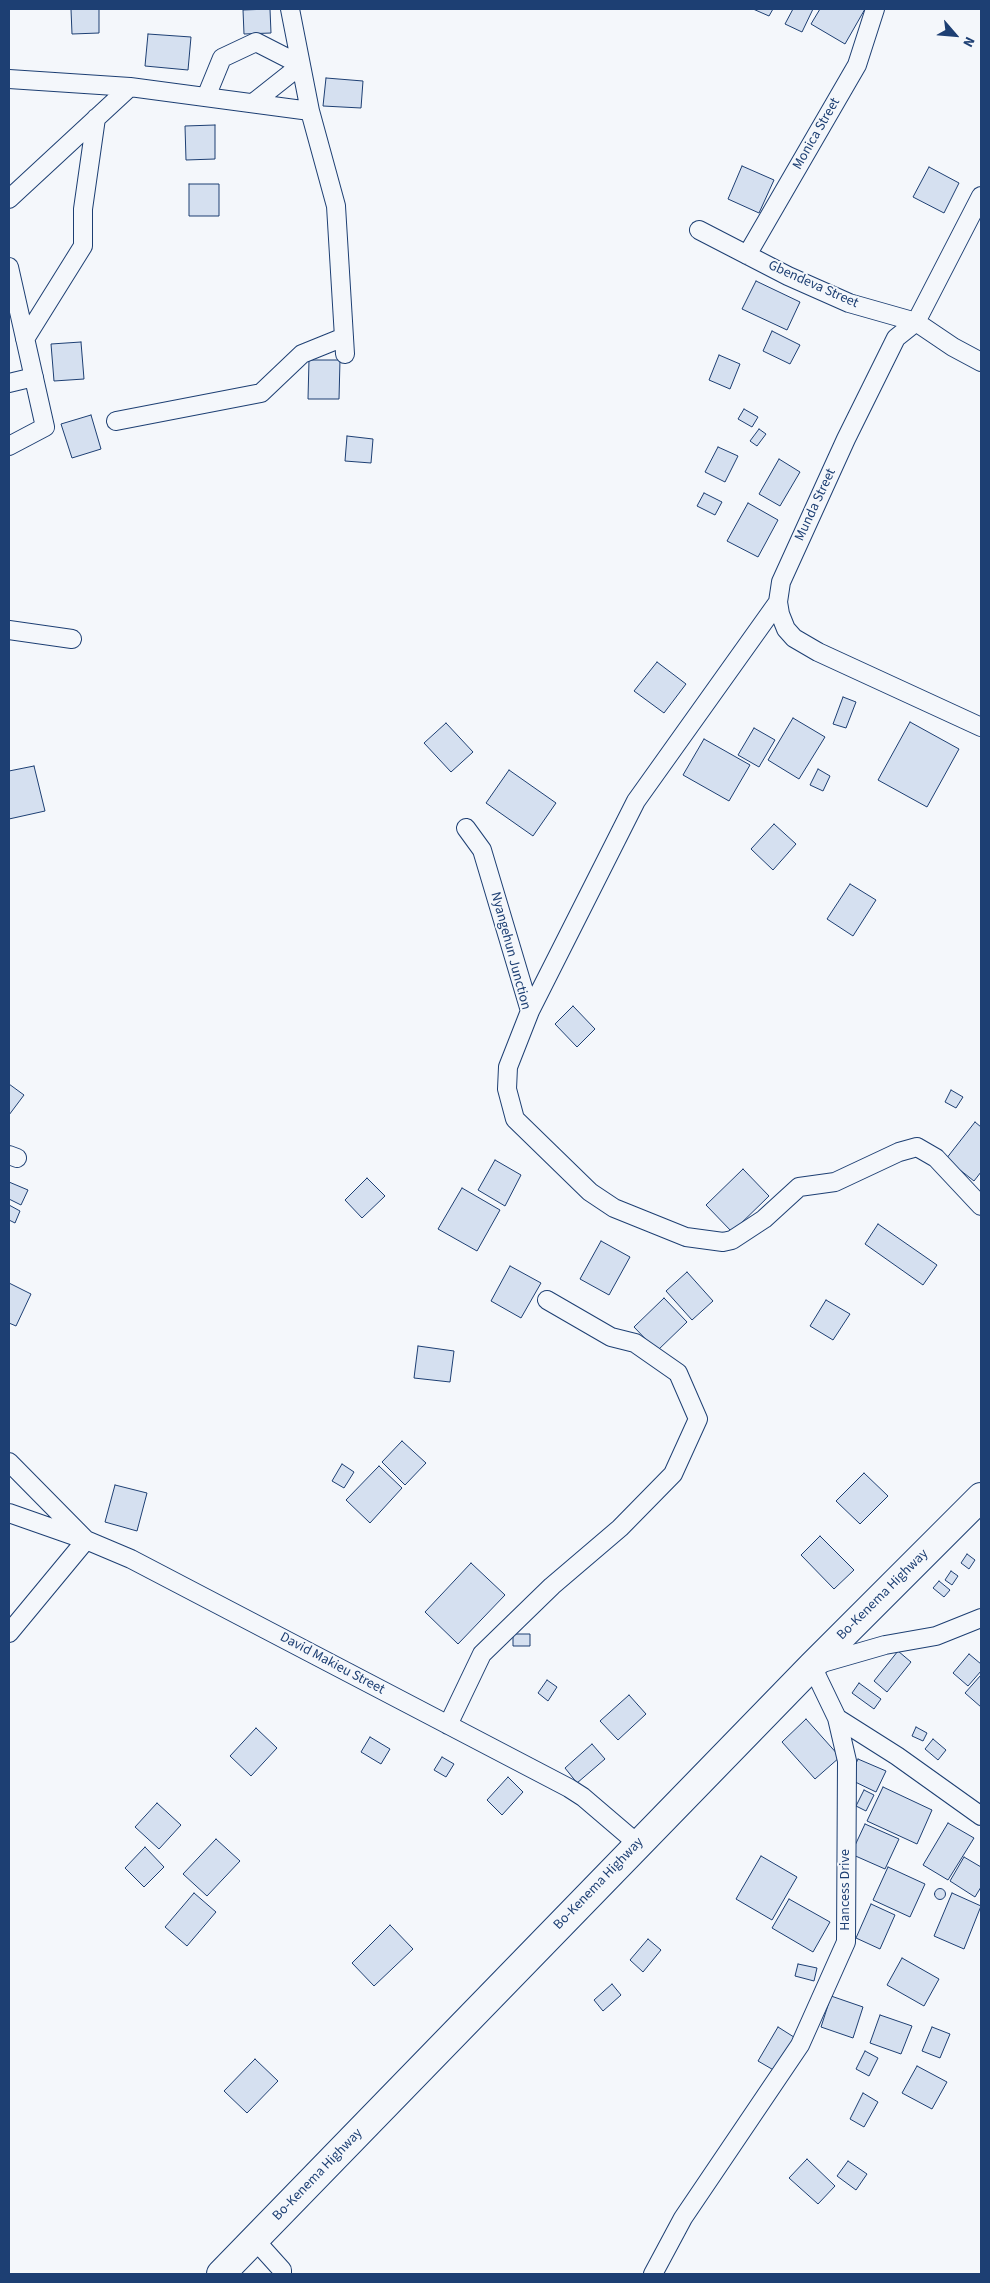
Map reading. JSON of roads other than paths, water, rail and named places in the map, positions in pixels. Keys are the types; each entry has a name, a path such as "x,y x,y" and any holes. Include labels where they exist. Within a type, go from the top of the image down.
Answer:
{"highway":[{"name":"Bo-Kenema Highway","path":"221,2274 638,1844 981,1496"}],"street":[{"path":"116,421 261,393 302,354 345,345 336,206 310,111 290,9"},
{"name":"Monica Street","path":"747,255 857,64 875,9"},
{"path":"206,97 222,58 256,42 301,65"},
{"path":"253,103 301,65"},
{"path":"9,79 130,87 310,111"},
{"path":"9,199 130,87"},
{"path":"25,339 83,246 83,209 96,118"},
{"name":"Munda Street","path":"981,196 916,322 896,338 846,439 781,582 778,602 786,629 794,638 818,652 981,727"},
{"name":"Gbendeva Street","path":"699,230 849,303 916,322 953,347 981,362"},
{"path":"9,268 45,427 9,446"},
{"path":"9,383 34,378"},
{"path":"530,1011 636,801 778,602"},
{"path":"9,630 72,639"},
{"name":"Nyangehun Junction","path":"466,828 482,850 530,1011 508,1067 507,1089 515,1119 590,1192 614,1208 686,1237 723,1242 732,1240 764,1219 799,1187 835,1182 899,1152 917,1147 936,1158 981,1206"},
{"path":"448,1725 482,1654 552,1586 620,1528 673,1474 698,1419 678,1373 635,1344 611,1337 547,1300"},
{"path":"9,1462 86,1540 9,1633"},
{"name":"David Makieu Street","path":"9,1513 86,1540 131,1559 569,1788 583,1797 638,1844"},
{"path":"812,1666 885,1645 936,1636 981,1618"},
{"name":"Hancess Drive","path":"653,2274 683,2218 800,2045 846,1942 846,1761 837,1718 812,1666"},
{"path":"837,1718 897,1756 981,1816"},
{"path":"255,2240 282,2270 282,2274"}]}
